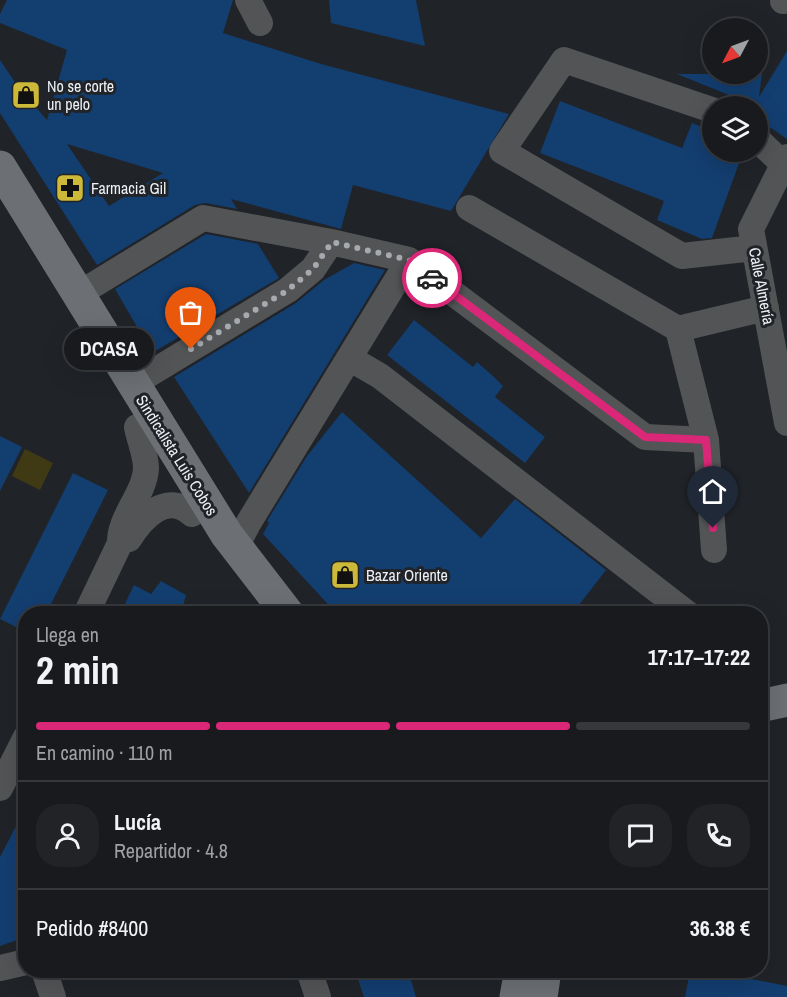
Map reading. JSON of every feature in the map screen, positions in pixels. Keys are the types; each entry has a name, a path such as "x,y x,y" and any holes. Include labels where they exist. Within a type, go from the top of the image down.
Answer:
{"main road":[{"name":"Sindicalista Luis Cobos","path":"0,167 77,295 242,557 282,606"},
{"name":"Sindicalista Luis Cobos","path":"0,206 192,514 257,606"},
{"path":"768,704 787,700"},
{"path":"516,997 519,978"},
{"path":"541,997 545,978"}],"street":[{"path":"248,0 260,23"},
{"path":"702,107 564,60 502,151 682,256 754,248"},
{"path":"768,148 786,161"},
{"name":"Calle Almería","path":"786,161 751,229 787,423"},
{"path":"469,208 678,329 766,308"},
{"path":"77,295 203,218 332,242 409,260 645,437 706,440"},
{"path":"133,384 288,290 313,269 332,242"},
{"path":"242,557 240,539 249,522 409,260"},
{"path":"678,329 706,440 714,550"},
{"path":"349,358 380,376 678,606"},
{"path":"90,606 120,543 120,534 136,500 146,468 137,427"},
{"path":"120,543 129,539 149,512 170,505 186,509 192,514"},
{"path":"0,788 18,753"},
{"path":"0,968 18,964"},
{"path":"46,978 52,997"},
{"path":"312,978 318,997"}],"shaded area":[{"path":"25,449 53,463 40,490 12,476"}],"building":[{"path":"7,0 233,0 223,33 321,64 509,114 451,211 353,185 341,229 231,199 237,209 206,203 195,205 97,265 0,113 0,60 19,88 47,120 67,50 0,23 0,14","holes":["67,144 163,173 109,206"]},
{"path":"329,0 416,0 425,46 331,23"},
{"path":"787,51 787,139 768,126 768,96 760,96"},
{"path":"677,74 702,74 702,84 761,84 759,96 731,96"},
{"path":"560,101 682,148 692,123 702,127 702,162 739,162 712,238 702,239 657,220 664,201 540,153"},
{"path":"206,234 258,244 279,278 152,353 115,289"},
{"path":"354,263 385,270 249,493 174,377 296,303 324,280"},
{"path":"414,320 473,367 477,362 493,376 503,386 495,397 545,437 525,463 387,355"},
{"path":"342,412 481,538 515,499 606,570 578,606 330,606 263,534 269,523 267,521 307,456"},
{"path":"0,436 22,447 0,491"},
{"path":"73,473 108,490 50,606 18,606 18,628 0,619"},
{"path":"161,581 186,595 183,606 124,606 134,585 151,594"},
{"path":"18,822 18,940 0,946 0,857"},
{"path":"358,978 410,978 416,997 364,997"},
{"path":"689,978 747,978 787,986 787,997 685,997"}],"way so far":[{"path":"191,349 288,290 313,269 332,242 409,260 432,278"}],"place":[{"name":"No se corte un pelo","path":"26,95"},
{"name":"Farmacia Gil","path":"70,188"},
{"name":"DCASA","path":"191,349"},
{"name":"Bazar Oriente","path":"345,575"}],"route":[{"path":"432,278 645,437 706,440 713,528"}]}
